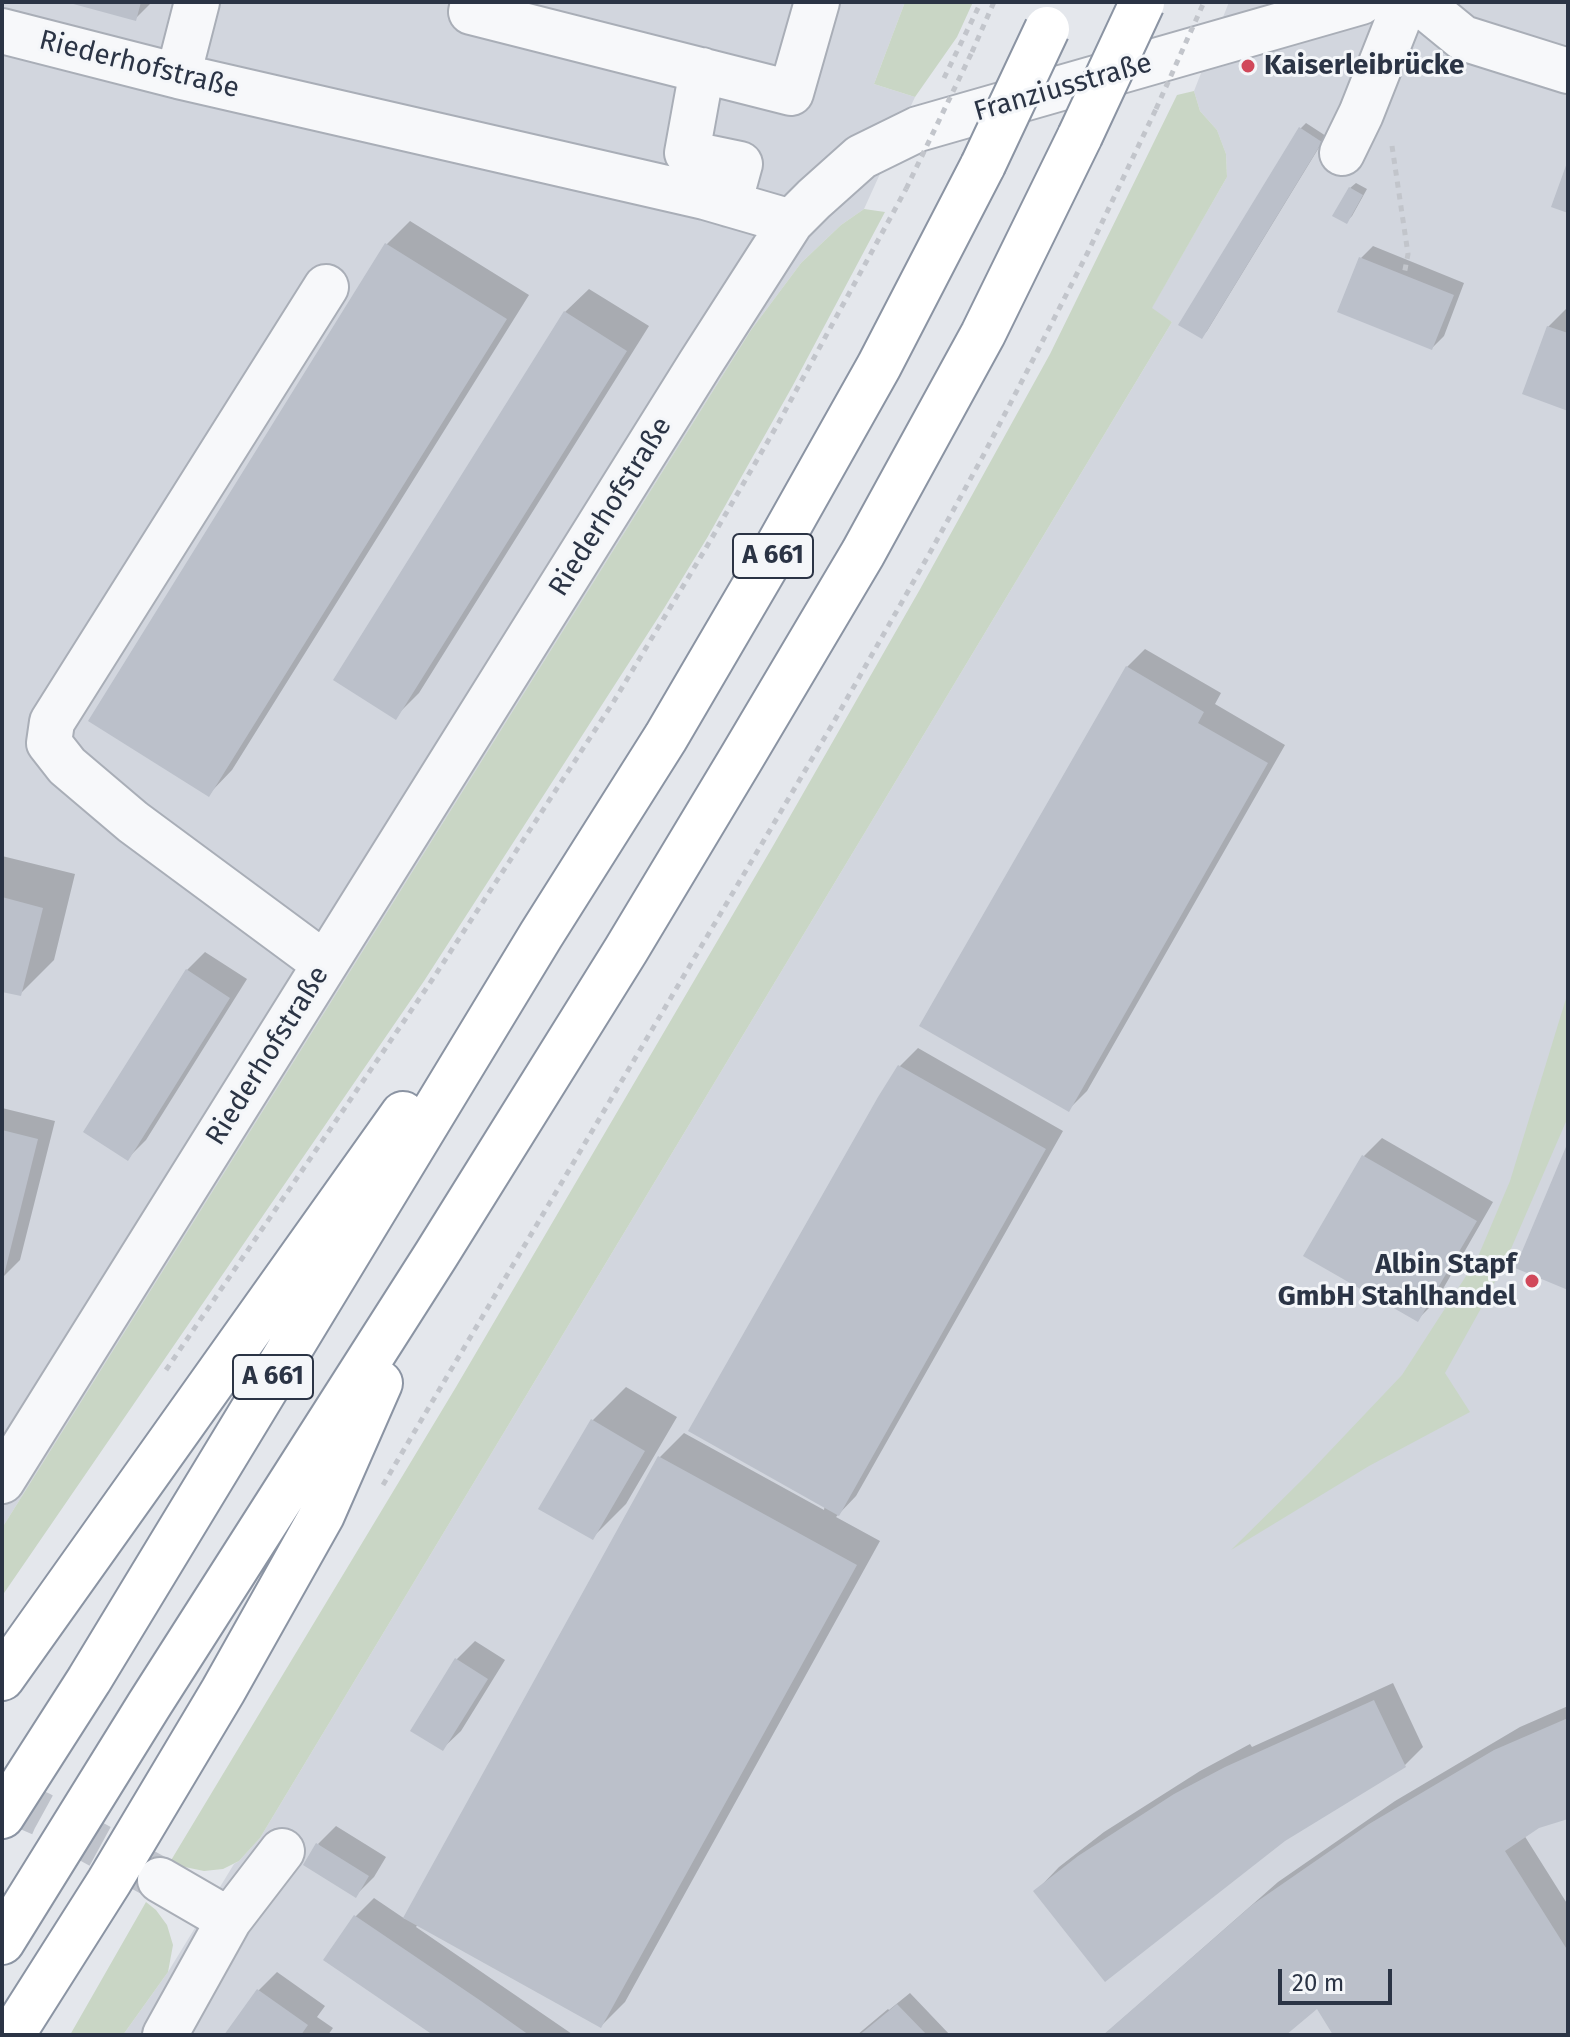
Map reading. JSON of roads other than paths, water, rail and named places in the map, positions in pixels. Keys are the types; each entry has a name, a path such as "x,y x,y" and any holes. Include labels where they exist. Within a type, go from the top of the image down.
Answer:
{"highway":[{"name":"A 661","path":"2,1942 634,937 863,553 983,334 1142,2"},
{"name":"A 661","path":"2,1816 105,1653 541,935 666,737 776,549 879,366 983,165 1052,16"},
{"path":"2,1678 385,1137 541,935"},
{"path":"12,2035 109,1882 207,1718 322,1515 436,1255"}],"street":[{"path":"178,76 197,2"},
{"path":"473,2 471,12 791,93 817,2"},
{"name":"Franziusstraße","path":"791,222 861,157 918,129 1361,2"},
{"path":"1342,153 1397,23 1401,2"},
{"path":"1419,2 1463,38 1568,71"},
{"name":"Riederhofstraße","path":"2,31 178,76 729,204 791,222 5,1469"},
{"path":"702,70 687,153 740,164 729,204"},
{"path":"325,964 133,822 67,766 49,743 52,722 326,287"},
{"path":"165,2035 229,1920 282,1851"},
{"path":"160,1880 229,1920"}],"tunnel":[{"path":"2,1797 41,1814 156,1877"}],"place":[{"name":"Kaiserleibrücke","path":"1248,66"},
{"name":"Albin Stapf GmbH Stahlhandel","path":"1532,1281"}]}
